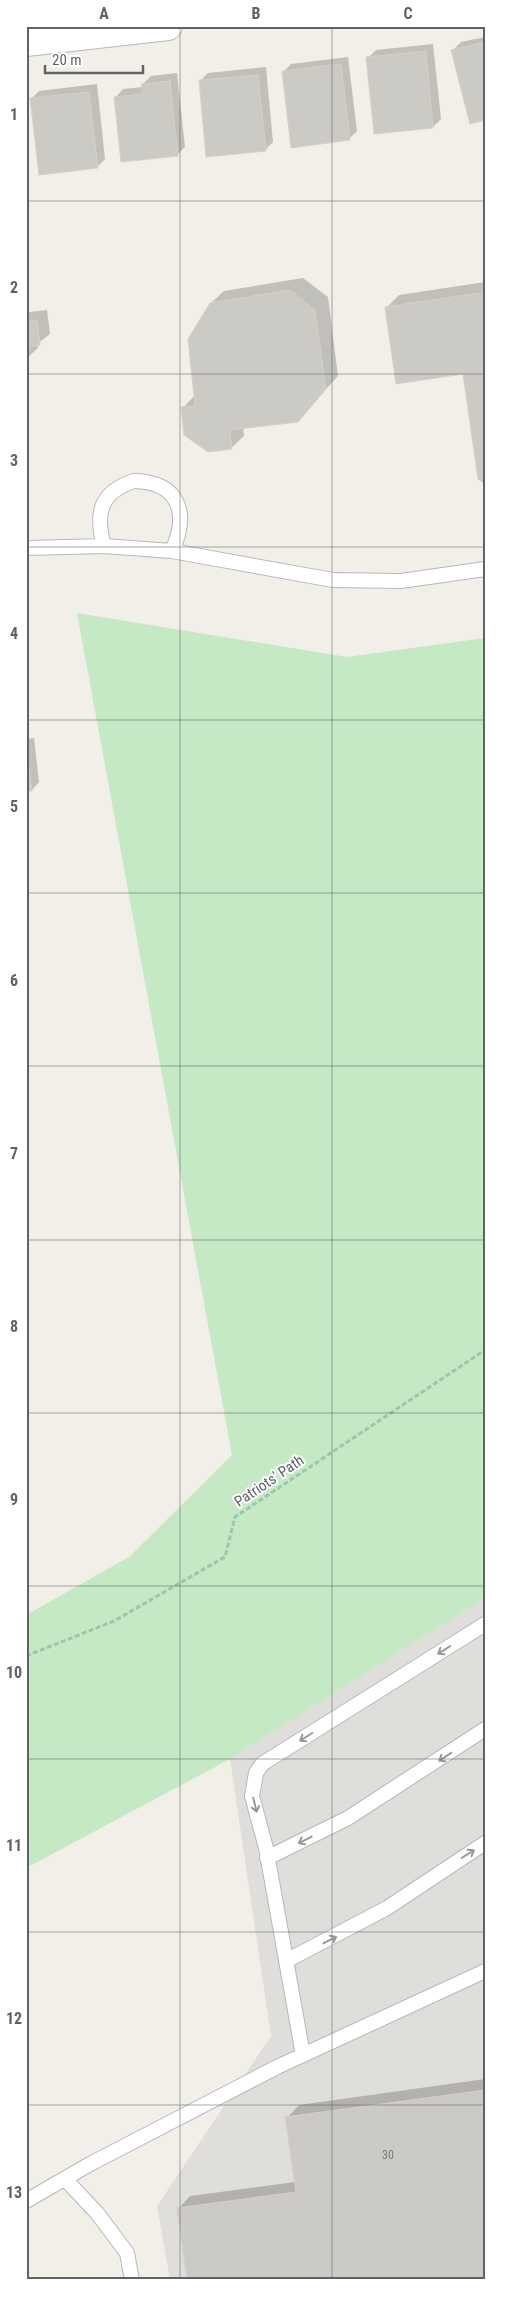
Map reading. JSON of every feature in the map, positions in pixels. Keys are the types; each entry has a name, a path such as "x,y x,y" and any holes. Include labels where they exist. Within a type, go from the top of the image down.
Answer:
{"street":[{"path":"26,42 168,26"}],"lane":[{"path":"104,546 99,518 102,505 110,494 121,485 134,481 148,481 161,486 172,495 179,507 181,521 179,535 172,552"},
{"path":"26,548 104,546 172,552 333,580 401,580 485,569"},
{"path":"303,2055 267,1853 252,1796 256,1773 262,1764 485,1624"},
{"path":"267,1853 348,1818 485,1729"},
{"path":"286,1962 386,1908 485,1843"},
{"path":"26,2201 90,2164 303,2055 485,1971"},
{"path":"65,2179 96,2213 127,2254 132,2280"}],"path":[{"name":"Patriots' Path","path":"26,1656 114,1621 225,1557 235,1517 485,1350"}],"shaded area":[{"path":"485,1598 485,2280 170,2280 157,2206 271,2036 230,1759"}],"green space":[{"path":"77,613 347,657 485,638 485,1598 230,1759 26,1868 26,1615 129,1557 232,1455"}],"building":[{"path":"484,42 485,120 470,124 451,50"},
{"path":"426,51 433,128 374,134 366,57"},
{"path":"341,64 350,140 291,148 282,71"},
{"path":"258,75 266,151 206,157 199,80"},
{"path":"170,81 178,156 121,162 114,97 143,94 141,84"},
{"path":"89,92 98,168 39,175 30,98"},
{"path":"290,290 315,310 326,389 298,422 230,430 232,449 208,452 184,435 181,407 195,406 188,339 210,303"},
{"path":"485,292 485,484 478,479 463,374 396,384 385,307"},
{"path":"37,320 40,345 26,347 26,321"},
{"path":"26,745 32,791 26,791"},
{"path":"485,2090 485,2280 187,2280 177,2208 296,2192 285,2117"}]}
